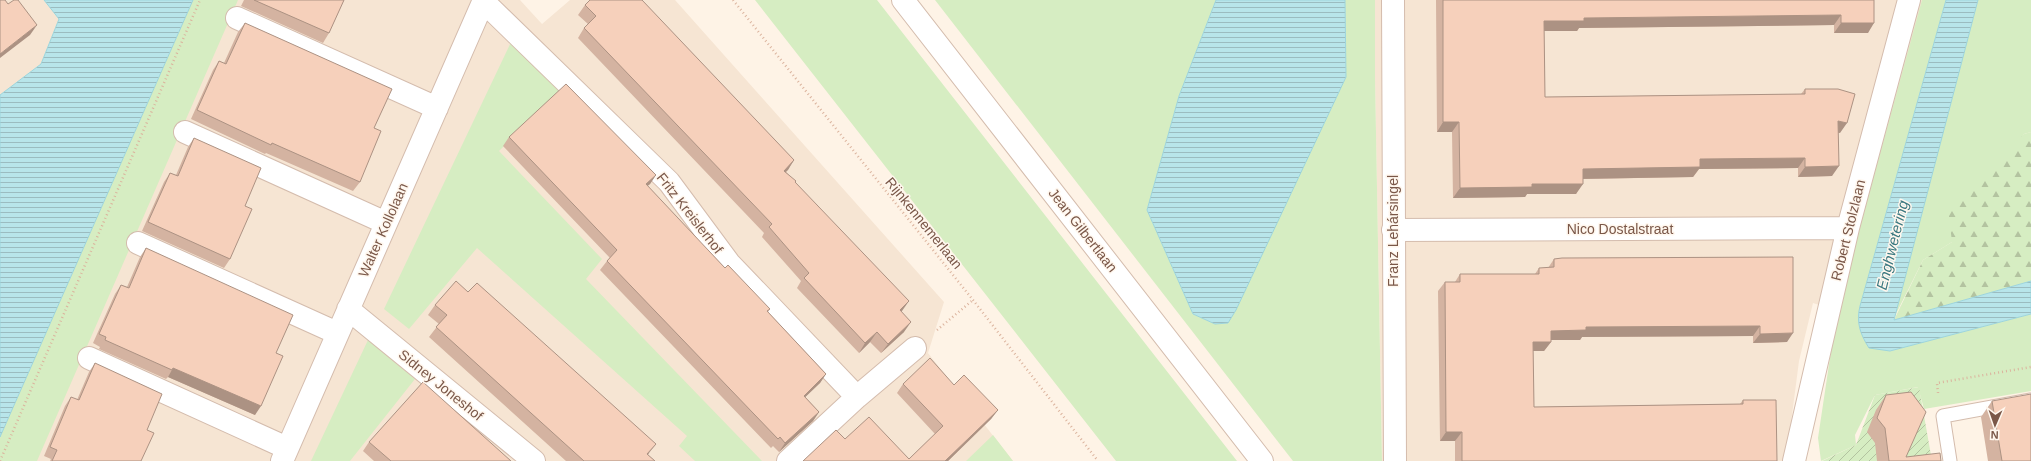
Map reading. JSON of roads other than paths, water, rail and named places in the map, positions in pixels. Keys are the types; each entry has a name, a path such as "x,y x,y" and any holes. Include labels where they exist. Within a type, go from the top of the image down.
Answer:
{"street":[{"name":"Jean Gilbertlaan","path":"903,0 1262,461"},
{"name":"Franz Lehársingel","path":"1393,0 1395,461"},
{"name":"Robert Stolzlaan","path":"1794,461 1848,228 1910,0"},
{"name":"Walter Kollolaan","path":"285,455 337,333 484,1"},
{"name":"Fritz Kreislerhof","path":"484,1 668,182 729,263 857,397"},
{"path":"237,18 437,108"},
{"path":"185,132 386,223"},
{"name":"Nico Dostalstraat","path":"1393,230 1848,228"},
{"path":"138,243 337,333"},
{"name":"Sidney Joneshof","path":"348,309 534,461"},
{"path":"788,461 857,397 915,348"},
{"path":"89,358 285,455"}],"lane":[{"path":"1950,461 1942,416 2031,400"}],"water":[{"path":"44,0 193,0 0,437 0,95 41,64 59,19"},
{"path":"1216,0 1345,0 1346,77 1236,310 1228,323 1215,324 1193,314 1147,210 1179,96"},
{"name":"Enghwetering","path":"1946,0 1978,0 1894,320 2031,281 2031,314 1890,351 1869,348 1863,338 1860,328 1858,317 1860,306"}]}
